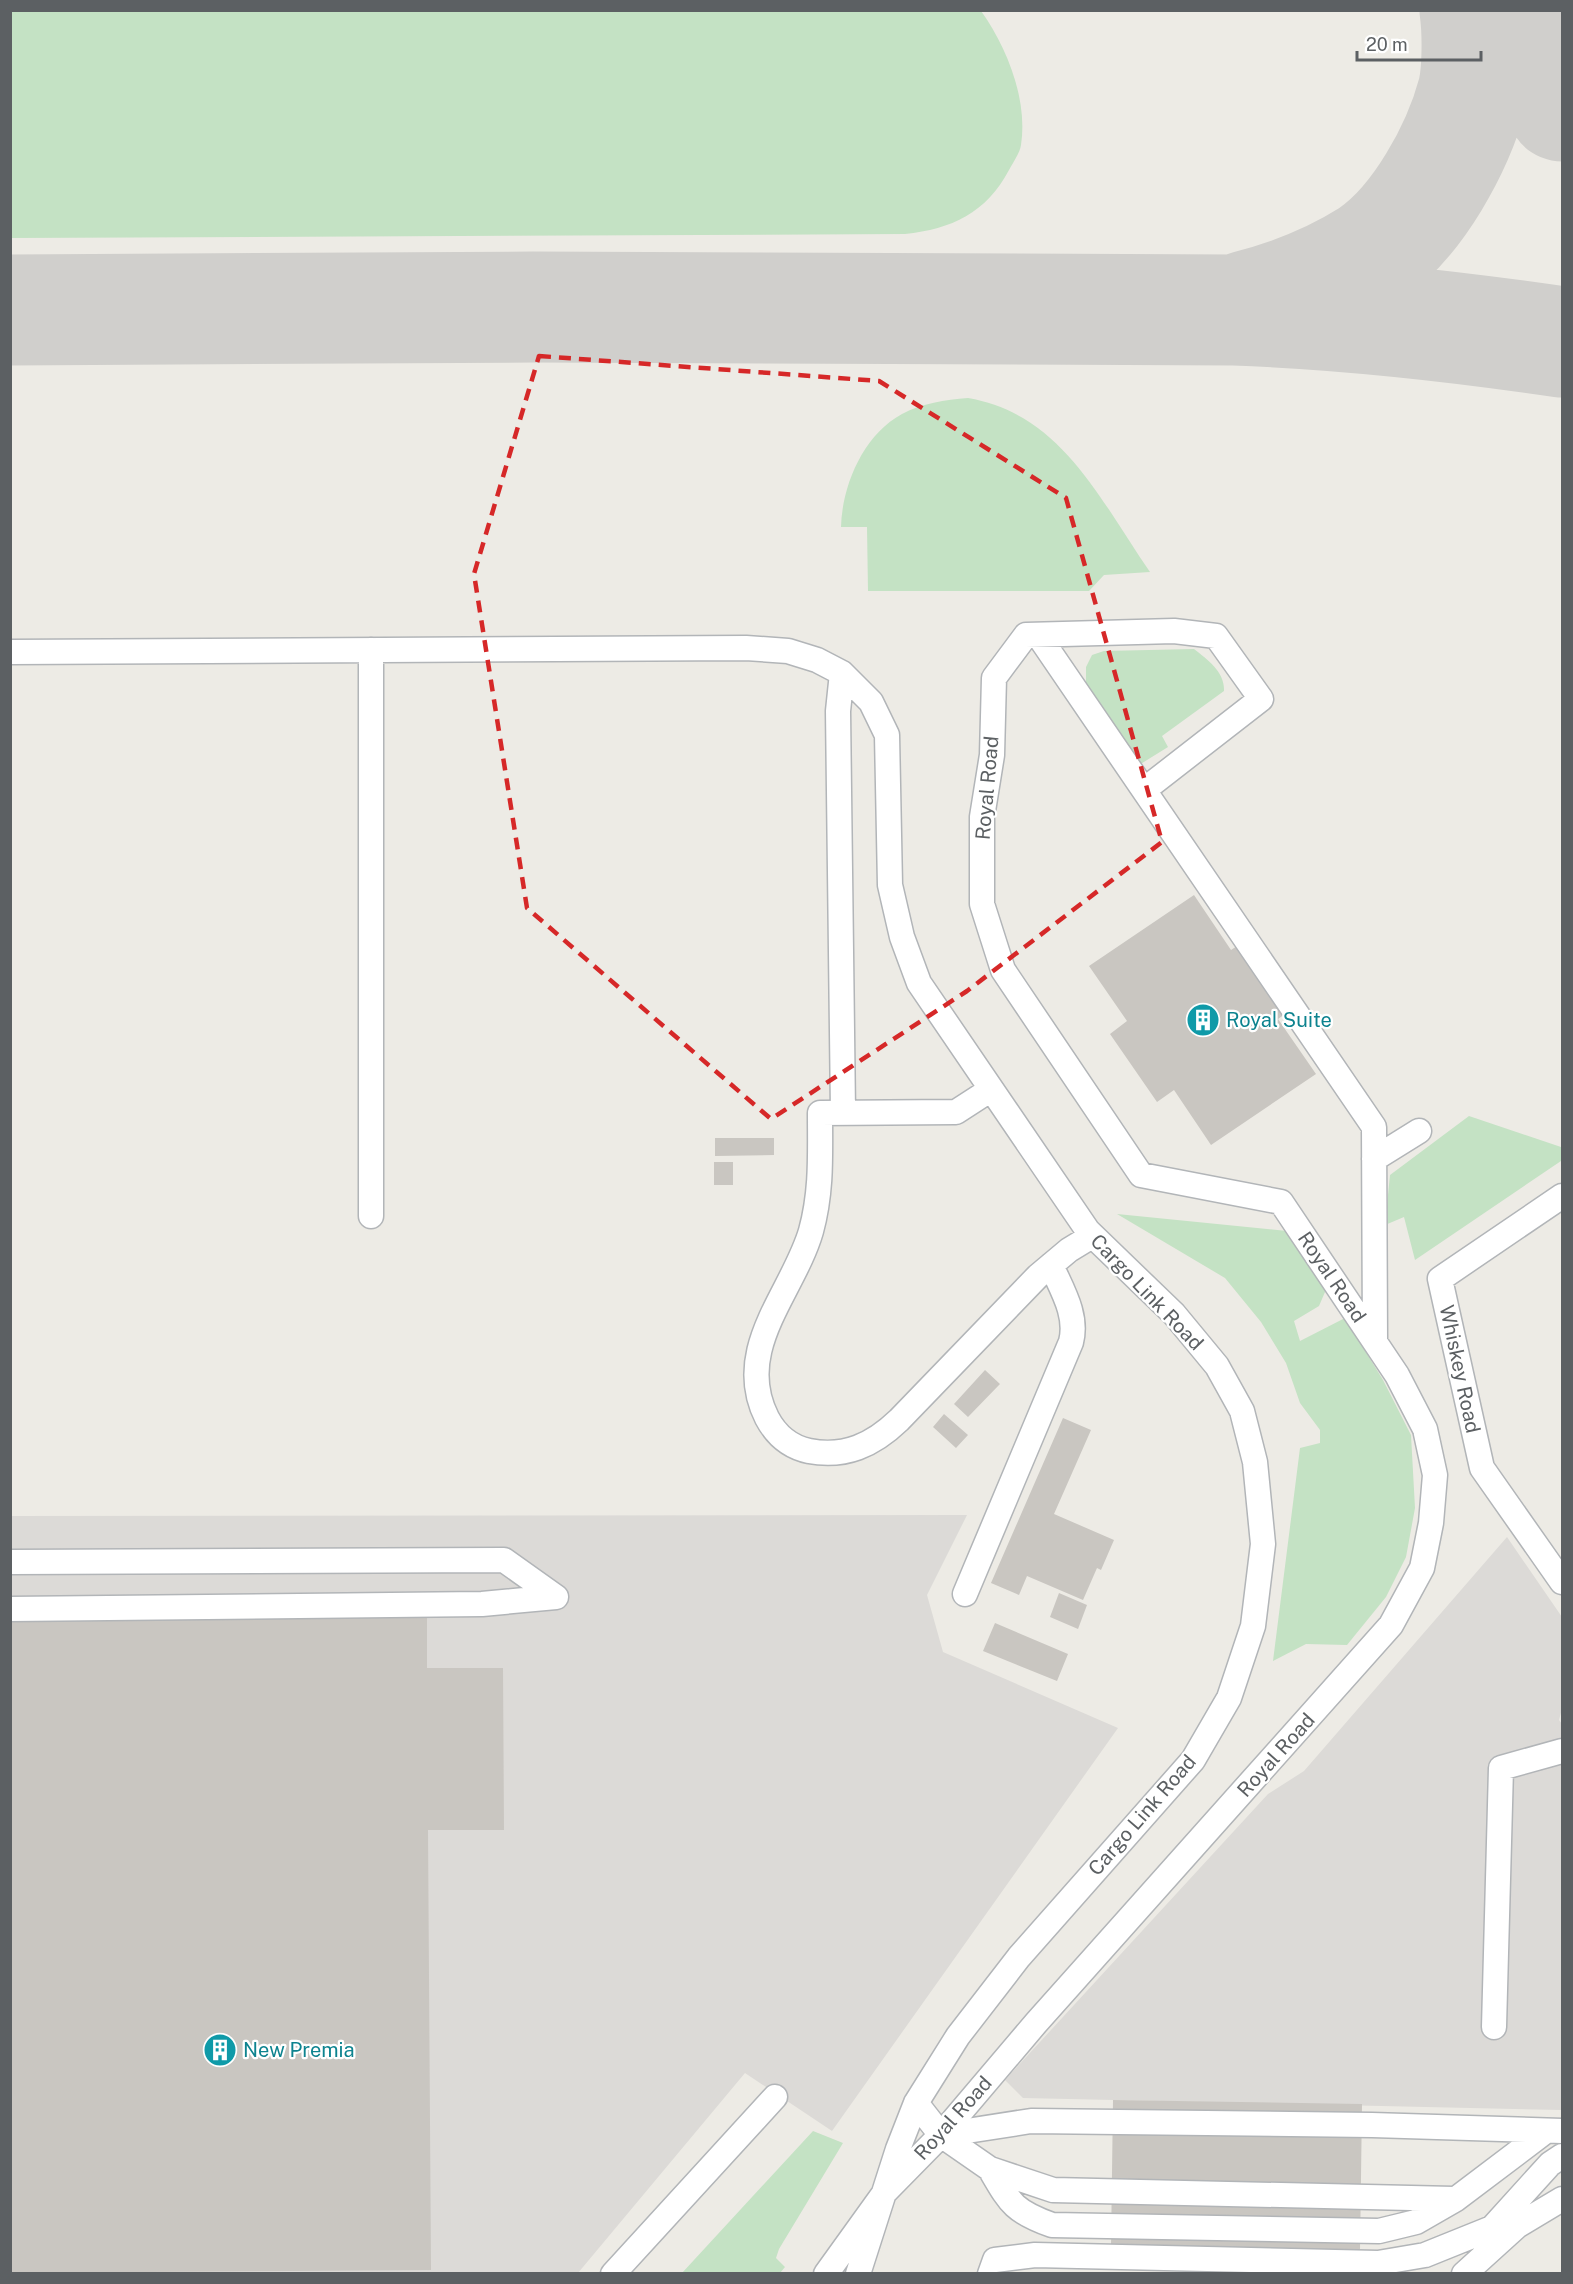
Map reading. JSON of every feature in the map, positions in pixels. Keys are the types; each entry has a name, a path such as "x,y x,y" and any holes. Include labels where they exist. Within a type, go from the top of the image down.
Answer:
{"lane":[{"path":"1038,635 1174,631 1216,636 1261,699 1144,790"},
{"name":"Royal Road","path":"826,2274 885,2192 941,2135 1036,2023 1391,1625 1422,1568 1431,1523 1435,1475 1425,1429 1375,1341 1281,1202 1141,1175 1003,970 982,904 982,817 992,755 994,678 1026,635 1038,635"},
{"path":"1038,635 1374,1127 1375,1341"},
{"name":"Cargo Link Road","path":"10,652 746,648 788,651 817,660 842,673 872,702 886,735 890,885 902,937 919,983 1092,1236 1174,1314 1217,1366 1242,1411 1255,1462 1263,1544 1253,1626 1229,1698 1193,1760 1019,1957 958,2036 916,2103 858,2274"},
{"path":"370,1216 371,650"},
{"path":"842,673 838,711 843,1112"},
{"path":"990,1089 956,1112 820,1113 821,1183 815,1216 805,1247 760,1342 756,1366 761,1406 771,1426 785,1441 801,1449 821,1453 841,1453 874,1441 899,1420 1051,1265 1092,1236"},
{"path":"1374,1159 1419,1131"},
{"name":"Whiskey Road","path":"1563,1196 1440,1279 1482,1468 1563,1582"},
{"path":"965,1594 1074,1331 1068,1302 1051,1265"},
{"path":"10,1562 504,1560 556,1597 482,1604 10,1609"},
{"path":"1494,2026 1501,1768 1563,1750"},
{"path":"613,2274 775,2097"},
{"path":"916,2103 941,2135 990,2169 1053,2190 1456,2199"},
{"path":"941,2135 1031,2121 1372,2125 1554,2131"},
{"path":"990,2169 1010,2203 1026,2216 1052,2225 1379,2230 1416,2222 1456,2199 1554,2131"},
{"path":"990,2274 995,2260 1035,2255 1378,2263 1425,2255 1492,2228 1550,2164 1563,2156"},
{"path":"1464,2274 1517,2226 1563,2199"}],"highlighted area":[{"path":"539,356 879,381 1066,498 1162,842 967,991 771,1119 527,908 474,574"}],"shaded area":[{"path":"967,1515 927,1595 943,1652 1118,1728 832,2131 745,2073 578,2273 11,2273 10,1516"},
{"path":"1507,1537 1562,1617 1562,1709 1559,1720 1562,1724 1562,2110 1023,2098 1005,2080 1268,1794 1304,1771"}],"green space":[{"path":"10,11 981,11 1007,57 1013,75 1021,110 1021,145 1000,185 978,208 938,228 905,234 11,238"},
{"path":"968,398 1001,407 1029,422 1054,441 1076,464 1150,572 1104,575 1089,591 868,591 867,527 841,527 845,495 857,463 876,435 902,414 934,403"},
{"path":"1194,649 1219,672 1224,691 1162,736 1168,747 1139,765 1086,685 1086,667 1092,655 1104,651"},
{"path":"1469,1116 1561,1147 1561,1161 1415,1260 1404,1217 1385,1225 1390,1175"},
{"path":"1117,1214 1287,1231 1328,1285 1319,1306 1294,1321 1300,1341 1345,1318 1383,1380 1411,1435 1415,1508 1406,1557 1386,1597 1347,1645 1306,1644 1273,1661 1300,1448 1320,1443 1320,1430 1300,1403 1286,1363 1261,1322 1225,1278"},
{"path":"813,2131 843,2143 779,2249 776,2258 785,2267 780,2273 682,2273"}],"building":[{"name":"Royal Suite","path":"1194,895 1231,950 1249,938 1295,1007 1278,1019 1316,1074 1211,1145 1174,1090 1157,1102 1110,1034 1127,1021 1089,966"},
{"path":"715,1138 774,1138 774,1155 715,1156"},
{"path":"714,1162 733,1162 733,1185 714,1185"},
{"path":"985,1370 1000,1384 968,1417 954,1404"},
{"path":"944,1414 968,1435 956,1448 933,1427"},
{"path":"1063,1418 1091,1430 1054,1514 1114,1540 1101,1570 1097,1568 1083,1600 1027,1576 1019,1595 991,1583"},
{"path":"1059,1593 1087,1605 1078,1629 1050,1617"},
{"name":"New Premia","path":"427,1617 427,1668 503,1668 504,1830 428,1830 431,2270 10,2273 10,1620"},
{"path":"995,1623 1068,1654 1057,1681 983,1651"},
{"path":"1113,2100 1362,2104 1360,2250 1111,2246"}],"taxiway":[{"path":"1247,306 1310,285 1355,264 1387,241 1419,204 1446,159 1473,92 1477,51 1475,10"},
{"path":"1497,10 1562,106"},
{"path":"10,310 533,307 1235,310 1317,314 1399,322 1562,342"}],"place":[{"name":"Royal Suite","path":"1203,1020"},
{"name":"New Premia","path":"220,2050"}]}
